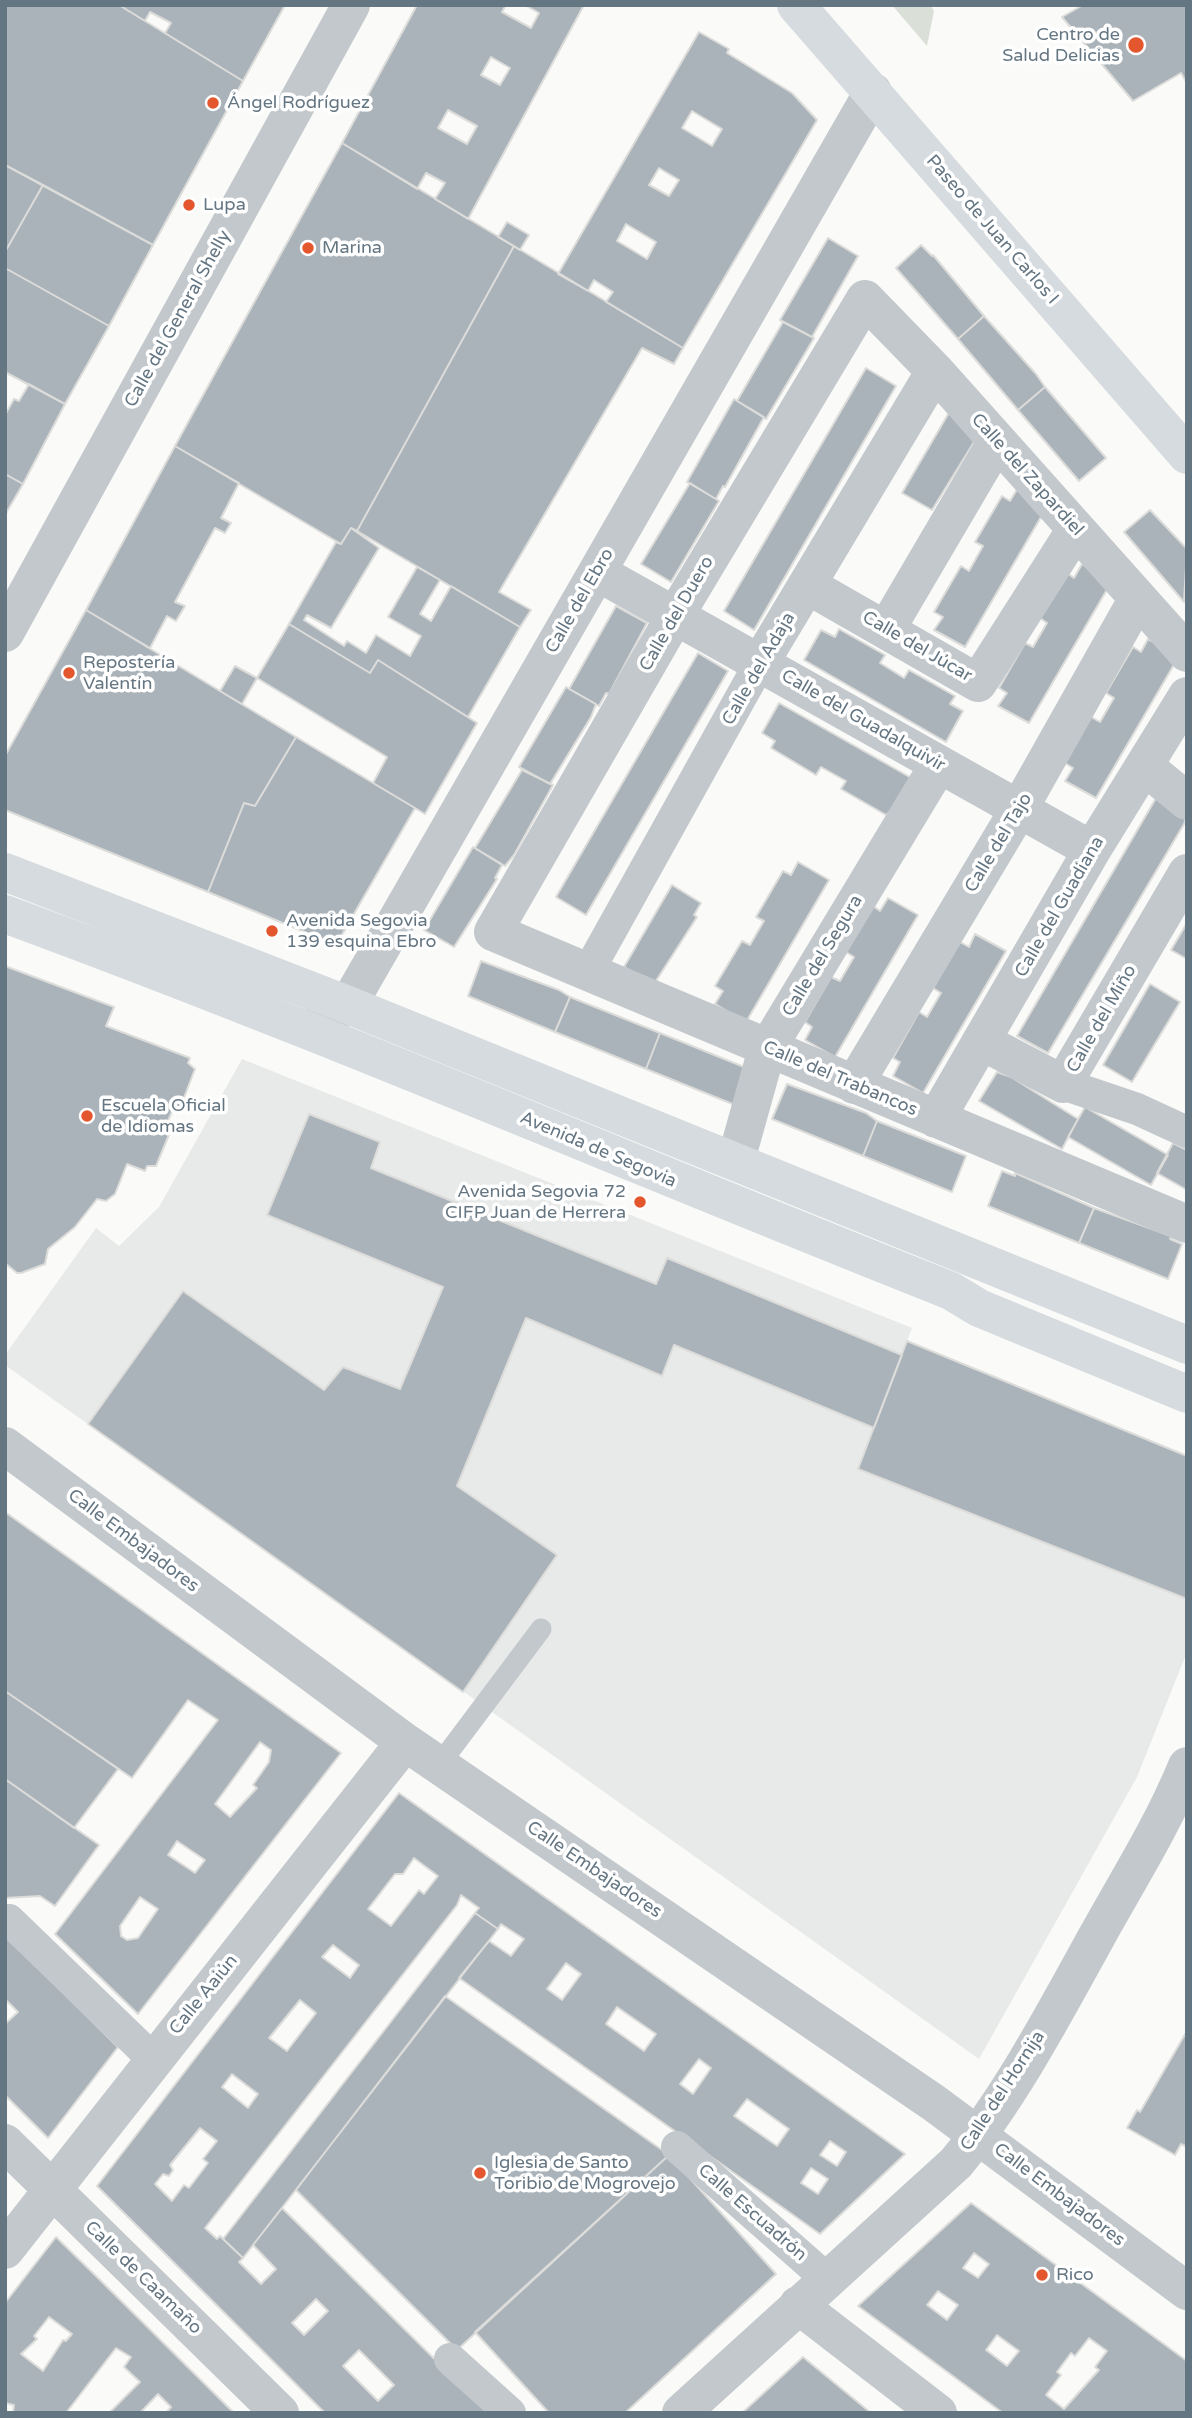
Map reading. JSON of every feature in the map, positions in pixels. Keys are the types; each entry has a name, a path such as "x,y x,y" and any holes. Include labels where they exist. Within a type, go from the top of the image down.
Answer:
{"main road":[{"name":"Paseo de Juan Carlos I","path":"796,5 1187,456"},
{"path":"5,872 736,1160 1187,1345"},
{"name":"Avenida de Segovia","path":"5,914 369,1054 651,1172 951,1291 978,1308 1187,1394"}],"street":[{"name":"Calle del General Shelly","path":"5,633 351,5"},
{"name":"Calle del Ebro","path":"348,1005 873,92"},
{"name":"Calle del Zapardiel","path":"865,299 935,371 1187,653"},
{"name":"Calle del Duero","path":"493,932 675,616 865,299"},
{"name":"Calle del Adaja","path":"590,970 760,663 935,371"},
{"path":"886,630 997,441"},
{"name":"Calle del Júcar","path":"807,585 978,682 1076,529"},
{"name":"Calle del Guadalquivir","path":"597,572 1092,850"},
{"name":"Calle del Tajo","path":"854,1084 1019,809 1138,598"},
{"name":"Calle del Guadiana","path":"936,1119 1092,850 1187,696"},
{"name":"Calle del Segura","path":"736,1160 767,1049 939,764"},
{"path":"1144,766 1187,801"},
{"name":"Calle del Miño","path":"981,1041 1063,1084 1187,873"},
{"name":"Calle del Trabancos","path":"493,932 590,970 767,1049 1187,1224"},
{"path":"233,1003 321,1021 348,1005"},
{"path":"1063,1084 1137,1109 1187,1132"},
{"name":"Calle Embajadores","path":"5,1446 405,1742 979,2135 1187,2291"},
{"name":"Calle Aaiún","path":"5,2250 405,1742"},
{"name":"Calle del Hornija","path":"681,2413 956,2163 979,2135 1063,1997 1182,1790"},
{"path":"9,1920 153,2059"},
{"name":"Calle de Caamaño","path":"5,2143 280,2413"},
{"name":"Calle Escuadrón","path":"677,2147 827,2278"},
{"path":"798,2305 938,2413"},
{"path":"450,2359 510,2413"}],"lane":[{"path":"439,1765 541,1629"}],"shaded area":[{"path":"892,5 930,5 934,11 927,46"},
{"path":"242,1059 912,1328 858,1469 1187,1599 1187,1652 1137,1777 979,2059 5,1365 5,1355 96,1228 119,1246 159,1207"}],"building":[{"path":"5,5 119,5 243,81 153,245 5,165"},
{"path":"119,5 285,5 243,81 165,33 171,23 150,12 145,21"},
{"path":"417,5 506,5 502,12 531,28 539,13 525,5 584,5 468,219 435,199 445,183 426,173 417,189 342,143","holes":["491,57 510,68 500,85 481,75","448,110 477,126 467,144 438,128"]},
{"name":"Centro de Salud Delicias","path":"1083,5 1187,5 1187,83 1181,73 1133,101 1062,17"},
{"path":"699,32 729,49 727,53 792,93 817,120 683,348 606,302 613,292 594,280 588,291 558,274","holes":["692,111 722,129 712,146 682,128","659,168 679,180 669,196 649,185","626,224 656,242 647,259 617,241"]},
{"path":"342,143 514,246 357,531 351,528 341,544 175,446"},
{"path":"5,165 43,185 5,252"},
{"path":"43,185 153,245 109,326 5,268 5,252"},
{"path":"507,222 529,235 520,250 498,237"},
{"path":"828,238 858,256 812,337 780,320"},
{"path":"921,245 933,255 984,316 958,339 896,268"},
{"path":"514,246 683,348 674,364 642,348 499,592 531,610 520,627 357,531"},
{"path":"5,268 109,326 65,404 5,372"},
{"path":"984,316 1045,387 1018,410 958,339"},
{"path":"783,322 814,338 766,419 737,401"},
{"path":"866,368 896,386 754,630 724,611"},
{"path":"29,384 65,404 23,484 5,474 5,415 14,399 19,401"},
{"path":"1045,387 1106,458 1079,481 1018,410"},
{"path":"734,399 764,417 716,499 687,482"},
{"path":"950,411 974,442 932,510 902,493"},
{"path":"175,446 239,483 221,518 231,523 225,533 215,528 175,602 185,606 176,621 167,616 150,648 86,610"},
{"path":"5,474 23,484 5,515"},
{"path":"690,483 719,501 671,582 641,564"},
{"path":"1018,488 1048,505 965,647 934,630 943,617 934,612 961,566 969,571 983,546 975,542 1002,496 1010,501"},
{"path":"1150,510 1187,549 1184,602 1124,532"},
{"path":"351,528 379,548 331,628 307,615 304,620 344,646 347,641 366,653 376,635 410,656 421,636 388,617 417,567 440,580 420,614 431,621 451,586 520,627 468,717 378,660 370,673 289,624 336,542 341,544"},
{"path":"1082,564 1112,581 1029,723 998,706 1007,693 999,688 1025,643 1033,647 1047,623 1040,618 1067,573 1074,578"},
{"path":"616,606 647,623 609,694 606,693 599,706 569,689"},
{"path":"86,610 296,737 255,806 244,803 208,892 5,810 5,756"},
{"path":"289,624 370,673 378,660 477,723 425,814 373,783 387,757 257,678"},
{"path":"839,629 885,655 880,663 904,678 909,670 955,696 950,704 963,711 946,742 804,660 821,630 835,637"},
{"path":"1148,639 1179,656 1096,798 1065,781 1073,768 1065,763 1091,717 1100,722 1114,698 1106,693 1133,647 1141,652"},
{"path":"698,653 728,671 586,915 556,897"},
{"path":"235,666 257,678 242,704 220,691"},
{"path":"566,687 596,704 591,717 550,784 519,767"},
{"path":"779,703 922,784 886,815 841,789 846,781 821,767 816,775 771,748 775,741 762,733"},
{"path":"296,737 415,808 336,945 208,892 244,803 255,806"},
{"path":"522,770 553,785 514,855 505,866 475,848"},
{"path":"1159,793 1187,815 1184,824 1048,1053 1017,1036"},
{"path":"473,847 502,865 495,878 497,879 454,947 424,930"},
{"path":"798,862 829,880 746,1022 715,1004 723,991 715,986 742,941 750,945 764,921 756,917 783,871 791,875"},
{"path":"672,885 701,903 694,915 697,917 654,984 624,967"},
{"path":"888,898 918,915 835,1057 805,1040 812,1027 805,1022 831,977 840,981 854,957 846,952 873,906 880,911"},
{"path":"1187,923 1187,959 1171,950"},
{"path":"975,934 1006,951 923,1093 893,1076 900,1062 893,1058 919,1012 927,1017 941,993 933,988 960,942 969,947"},
{"path":"481,961 559,990 570,997 555,1032 468,996"},
{"name":"Escuela Oficial de Idiomas","path":"5,966 114,1007 106,1026 190,1058 188,1063 195,1069 180,1108 174,1107 167,1123 173,1125 156,1166 147,1166 145,1171 127,1164 115,1194 106,1201 97,1199 75,1227 48,1249 45,1264 21,1273 17,1273 5,1263"},
{"path":"1150,984 1180,1002 1132,1082 1103,1065"},
{"path":"570,997 660,1033 646,1069 555,1032"},
{"path":"660,1033 749,1069 735,1105 646,1069"},
{"path":"997,1072 1011,1077 1078,1119 1062,1149 979,1101"},
{"path":"787,1084 866,1113 877,1121 863,1156 772,1119"},
{"path":"1085,1107 1168,1155 1151,1185 1068,1137"},
{"path":"309,1114 380,1142 371,1168 656,1284 667,1258 902,1355 874,1428 674,1345 662,1376 526,1318 457,1486 557,1555 463,1692 88,1424 183,1291 324,1390 343,1367 400,1389 443,1287 267,1215"},
{"path":"877,1121 966,1156 952,1192 863,1156"},
{"path":"1173,1143 1187,1150 1187,1190 1157,1173"},
{"path":"1002,1171 1015,1176 1015,1173 1094,1208 1079,1243 988,1206"},
{"path":"1094,1208 1171,1236 1170,1239 1182,1244 1168,1279 1079,1243"},
{"path":"907,1341 1187,1456 1187,1599 858,1469"},
{"path":"5,1512 341,1753 138,2014 55,1934 218,1720 188,1700 132,1778 5,1691","holes":["260,1742 271,1750 269,1762 253,1785 257,1788 230,1817 215,1804","177,1841 205,1860 195,1873 168,1855","140,1897 158,1909 138,1938 127,1940 121,1936 120,1926"]},
{"path":"5,1691 118,1769 74,1828 5,1779"},
{"path":"5,1779 99,1845 55,1906 40,1896 5,1898"},
{"path":"399,1793 905,2154 820,2234 459,1978 489,1941 511,1956 524,1939 501,1924 498,1929 475,1913 479,1908 461,1895 457,1905 205,2228 217,2239 220,2236 243,2258 239,2262 261,2284 276,2269 253,2245 282,2208 489,2413 325,2413 97,2186","holes":["414,1858 438,1876 424,1894 419,1890 391,1926 368,1909 395,1874 403,1874","333,1945 359,1965 350,1978 322,1957","566,1963 581,1974 562,2000 547,1989","300,2000 316,2013 287,2051 269,2038","617,2007 656,2034 644,2051 606,2024","699,2059 711,2068 693,2094 680,2084","232,2074 258,2094 248,2108 222,2087","747,2099 789,2129 777,2146 734,2116","200,2128 217,2141 203,2159 208,2163 189,2188 184,2185 172,2201 155,2184 163,2174 169,2176 173,2170 170,2165","830,2141 846,2152 837,2166 820,2155","811,2168 828,2179 818,2194 801,2183","316,2299 328,2311 304,2335 292,2323","359,2350 394,2385 378,2401 343,2366"]},
{"path":"475,1913 498,1929 243,2258 223,2239"},
{"path":"5,1935 118,2047 48,2138 5,2095 5,2024 18,2012 5,1999"},
{"name":"Iglesia de Santo Toribio de Mogrovejo","path":"445,1996 669,2155 457,2350 296,2190"},
{"path":"1187,2031 1187,2142 1185,2146 1181,2144 1175,2155 1127,2128 1137,2110 1140,2112"},
{"path":"669,2155 776,2274 625,2413 549,2413 475,2332"},
{"path":"971,2203 1187,2361 1187,2413 1003,2413 858,2306","holes":["974,2253 989,2264 978,2278 963,2268","938,2291 958,2305 947,2320 927,2305","997,2335 1019,2351 1007,2366 986,2350","1089,2338 1107,2351 1095,2367 1099,2370 1064,2409 1046,2395 1061,2375 1057,2372 1071,2353 1075,2356"]},
{"path":"56,2237 234,2413 166,2413 171,2407 158,2394 140,2413 109,2413 140,2382 124,2367 131,2357 116,2348 66,2413 13,2413 14,2405 5,2403 5,2303","holes":["49,2317 72,2334 66,2341 63,2340 43,2371 21,2354 37,2339 34,2336"]},
{"path":"803,2357 871,2413 742,2413"}],"place":[{"name":"Centro de Salud Delicias","path":"1136,45"},
{"name":"Ángel Rodríguez","path":"213,103"},
{"name":"Lupa","path":"189,205"},
{"name":"Marina","path":"308,248"},
{"name":"Repostería Valentín","path":"69,673"},
{"name":"Avenida Segovia 139 esquina Ebro","path":"272,931"},
{"name":"Escuela Oficial de Idiomas","path":"87,1116"},
{"name":"Avenida Segovia 72 CIFP Juan de Herrera","path":"640,1202"},
{"name":"Iglesia de Santo Toribio de Mogrovejo","path":"480,2173"},
{"name":"Rico","path":"1042,2275"}]}
